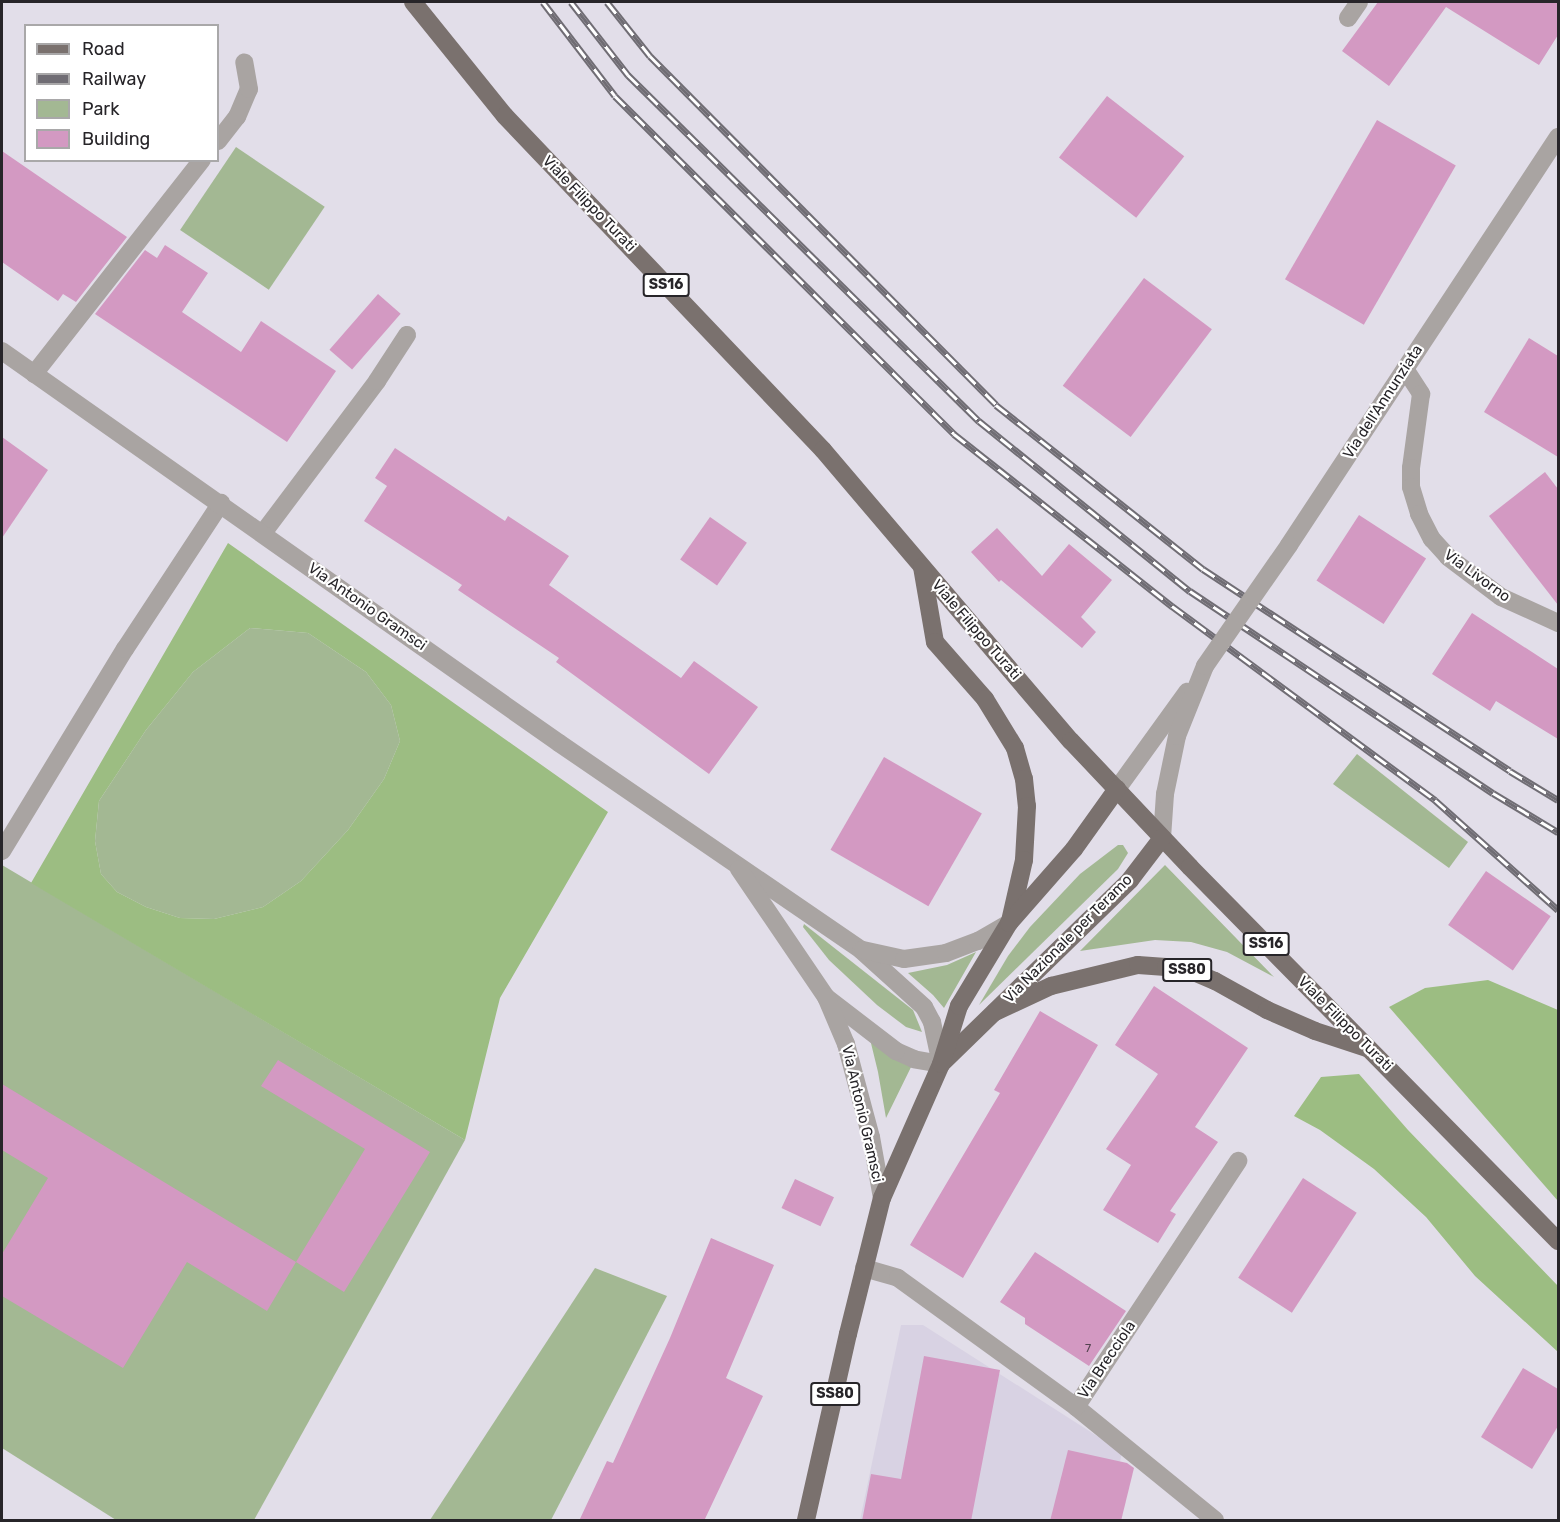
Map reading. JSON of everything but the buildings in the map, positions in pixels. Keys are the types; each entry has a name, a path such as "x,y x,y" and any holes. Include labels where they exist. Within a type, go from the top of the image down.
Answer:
{"main road":[{"name":"Viale Filippo Turati","path":"413,2 505,116 824,450 1071,741 1162,838 1558,1241"},
{"name":"Via Nazionale per Teramo","path":"922,567 935,642 986,699 1015,748 1024,779 1027,806 1024,860 1009,923"},
{"name":"Via Nazionale per Teramo","path":"806,1521 882,1198 941,1064 958,1006 1009,923 1074,849 1117,789"},
{"name":"Via Nazionale per Teramo","path":"941,1064 1130,880 1162,838"},
{"name":"Via Nazionale per Teramo","path":"995,1012 1051,986 1138,965 1166,967 1190,970 1295,1022 1371,1049"}],"street":[{"path":"1348,18 1359,2"},
{"path":"219,140 237,117 249,89 244,62"},
{"name":"Via dell'Annunziata","path":"1117,789 1289,545 1558,137"},
{"path":"34,374 200,162"},
{"path":"263,533 377,381 406,335"},
{"name":"Via Antonio Gramsci","path":"2,351 559,743 861,950 924,1006 932,1022 941,1064 914,1059 896,1051 826,997"},
{"name":"Via Livorno","path":"1405,369 1421,394 1411,487 1419,514 1432,539 1448,557 1501,597 1558,623"},
{"path":"2,852 126,649 221,503"},
{"name":"Via dell'Annunziata","path":"1162,838 1165,794 1177,736 1205,666"},
{"name":"Via Antonio Gramsci","path":"733,861 826,997 846,1044 856,1076 882,1198"},
{"name":"Via Antonio Gramsci","path":"861,950 904,959 946,953 978,941 1009,923"},
{"name":"Via Brecciola","path":"864,1268 898,1278 1076,1407 1238,1161"},
{"path":"1076,1407 1215,1521"}],"shaded area":[{"path":"901,1325 923,1325 1122,1452 1108,1520 860,1520"}],"green space":[{"path":"236,147 325,207 269,290 180,230"},
{"path":"228,543 608,812 500,998 465,1140 31,883","holes":["250,628 308,633 366,672 391,705 400,741 384,779 348,830 301,881 263,907 214,919 180,918 146,907 117,892 101,874 95,841 99,801 146,730 193,672"]},
{"path":"250,628 308,633 366,672 391,705 400,741 384,779 348,830 301,881 263,907 214,919 180,918 146,907 117,892 101,874 95,841 99,801 146,730 193,672"},
{"path":"1357,754 1468,842 1449,868 1333,784"},
{"path":"1118,845 1123,845 1128,853 1118,869 979,1005 1008,956 1030,927 1080,874"},
{"path":"2,865 465,1140 254,1520 116,1520 2,1448"},
{"path":"1165,865 1274,977 1227,952 1191,942 1155,940 1080,951"},
{"path":"804,924 913,1010 922,1032 906,1027 877,1005 829,960 803,927"},
{"path":"976,952 944,1008 908,973 947,965"},
{"path":"1488,980 1558,1010 1558,1201 1389,1007 1425,988"},
{"path":"869,1035 914,1061 886,1118 878,1072"},
{"path":"1359,1074 1408,1130 1558,1286 1558,1352 1475,1276 1426,1217 1374,1169 1320,1130 1294,1116 1321,1077"},
{"path":"595,1268 667,1296 551,1520 430,1520"}],"railway":[{"path":"543,2 615,96 954,434 1172,606 1435,800 1558,910"},
{"path":"571,2 628,75 979,421 1190,591 1493,793 1558,832"},
{"path":"607,2 650,56 996,405 1203,569 1510,771 1558,800"}]}
